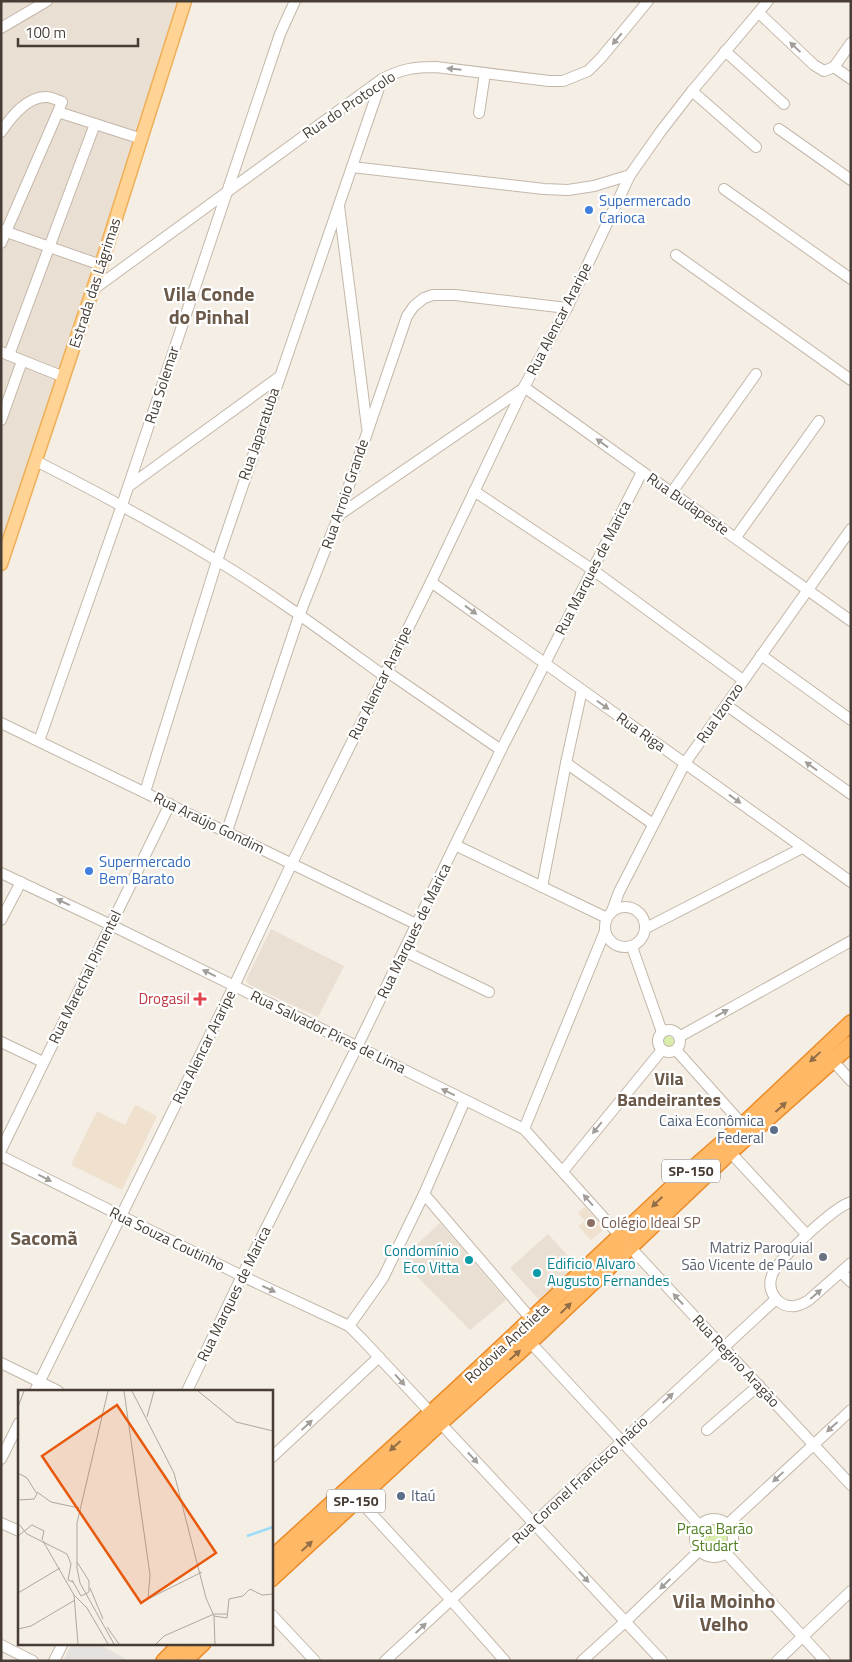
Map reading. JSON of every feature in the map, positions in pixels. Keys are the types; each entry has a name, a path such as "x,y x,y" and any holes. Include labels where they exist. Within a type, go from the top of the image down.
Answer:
{"highway":[{"name":"Rodovia Anchieta","path":"272,1559 436,1418 530,1342 625,1242 680,1180 851,1023"},
{"name":"Rodovia Anchieta","path":"272,1578 358,1500 532,1320 730,1152 851,1044"},
{"path":"164,1661 181,1644"},
{"path":"184,1661 201,1644"}],"main road":[{"name":"Estrada das Lágrimas","path":"1,564 94,288 185,1"}],"street":[{"path":"1,28 47,1"},
{"name":"Rua Solemar","path":"39,741 129,486 280,34 295,1"},
{"name":"Rua do Protocolo","path":"94,288 382,79 401,70 419,67 563,81 588,71 648,1"},
{"name":"Rua Alencar Araripe","path":"37,1386 234,986 524,388 567,308 630,175 692,91 768,1"},
{"path":"759,13 818,67 826,71 834,67 851,44"},
{"path":"725,51 784,104"},
{"path":"834,67 851,79"},
{"path":"479,113 485,73"},
{"name":"Rua Japaratuba","path":"145,792 217,560 382,79"},
{"path":"692,91 756,147"},
{"path":"1,132 16,112 39,98 48,96 62,102 3,230 1,244"},
{"path":"58,112 142,139"},
{"path":"64,377 5,354 50,246 95,124"},
{"path":"779,129 851,180"},
{"path":"352,167 544,189 568,190 594,186 630,175"},
{"path":"724,189 851,279"},
{"path":"339,203 367,430"},
{"path":"3,230 101,265"},
{"path":"676,255 851,380"},
{"name":"Rua Arroio Grande","path":"227,831 299,616 338,516 407,316 414,306 424,298 434,295 455,295 567,308"},
{"path":"1,420 22,361"},
{"path":"672,492 756,374"},
{"path":"129,486 279,377"},
{"path":"338,516 524,388"},
{"name":"Rua Budapeste","path":"524,388 736,537 851,621"},
{"path":"736,537 819,421"},
{"path":"36,461 122,505 217,560 501,750"},
{"name":"Rua Marques de Marica","path":"187,1390 501,750 642,472"},
{"path":"474,491 593,570 744,680"},
{"name":"Rua Izonzo","path":"610,914 619,892 685,763 851,529"},
{"name":"Rua Riga","path":"431,582 851,882"},
{"path":"761,655 851,720"},
{"path":"542,886 582,690"},
{"path":"726,704 851,794"},
{"name":"Rua Araújo Gondim","path":"1,723 416,924"},
{"path":"566,763 653,824"},
{"name":"Rua Marechal Pimentel","path":"1,1150 170,804"},
{"path":"455,845 542,886 610,914"},
{"path":"646,928 802,848"},
{"name":"Rua Salvador Pires de Lima","path":"1,873 111,924 524,1130 563,1171 625,1242"},
{"path":"1,920 21,882"},
{"path":"524,1130 605,931 605,924 610,914 619,908 627,907 641,914 645,920 646,928 642,940 632,947 618,946 612,943 605,931"},
{"path":"679,1037 851,941"},
{"path":"632,947 662,1032 658,1041 662,1050 669,1053 676,1050 680,1043 676,1033 670,1030 662,1032"},
{"path":"404,951 489,992"},
{"path":"1,1042 43,1062"},
{"path":"563,1171 662,1050"},
{"path":"676,1050 743,1124"},
{"path":"833,1061 851,1081"},
{"path":"349,1326 383,1278 424,1194 466,1100"},
{"path":"730,1152 807,1235"},
{"name":"Rua Souza Coutinho","path":"1,1156 242,1276 349,1326 662,1661"},
{"path":"424,1194 532,1320"},
{"path":"851,1202 841,1206 807,1235 779,1263 772,1275 770,1288 776,1299 786,1306 801,1305 851,1263"},
{"name":"Rua Regino Aragão","path":"625,1242 851,1485"},
{"path":"842,1272 851,1282"},
{"name":"Rua Coronel Francisco Inácio","path":"385,1661 776,1299"},
{"path":"530,1342 700,1526"},
{"path":"272,1457 379,1357"},
{"path":"1,1363 37,1386 54,1390"},
{"path":"707,1430 759,1386"},
{"path":"728,1524 851,1410"},
{"path":"1,1459 18,1425"},
{"path":"358,1500 505,1661"},
{"path":"714,1519 728,1524 733,1536 730,1548 726,1553 715,1557 704,1554 696,1540 700,1526 704,1522 714,1519"},
{"path":"1,1523 18,1531"},
{"path":"582,1661 626,1622 700,1550"},
{"path":"726,1553 825,1661"},
{"path":"777,1661 851,1591"},
{"path":"272,1615 315,1661"},
{"path":"54,1661 62,1644"},
{"path":"1,1645 33,1661"}],"shaded area":[{"path":"1,1 181,1 1,543"},
{"path":"271,929 344,966 318,1017 248,984 246,980"},
{"path":"135,1105 157,1116 122,1190 71,1165 97,1111 125,1125"},
{"name":"Colégio Ideal SP","path":"585,1207 605,1228 591,1240 578,1226 585,1221 578,1213"},
{"path":"440,1223 506,1300 470,1330 405,1264 411,1250"},
{"path":"548,1234 579,1268 541,1302 510,1268"},
{"path":"72,1644 99,1644 129,1661 63,1661"}],"green space":[{"path":"666,1036 670,1036 674,1042 670,1048 666,1048 662,1044 662,1040"},
{"name":"Praça Barão Studart","path":"715,1522 726,1527 731,1538 726,1549 715,1554 704,1549 699,1538 704,1527"}],"place":[{"name":"Supermercado Carioca","path":"589,210"},
{"name":"Supermercado Bem Barato","path":"89,871"},
{"name":"Drogasil","path":"200,999"},
{"name":"Caixa Econômica Federal","path":"774,1130"},
{"name":"Colégio Ideal SP","path":"591,1223"},
{"name":"Matriz Paroquial São Vicente de Paulo","path":"823,1257"},
{"name":"Condomínio Eco Vitta","path":"469,1260"},
{"name":"Edificio Alvaro Augusto Fernandes","path":"537,1273"},
{"name":"Itaú","path":"401,1496"}],"district":[{"name":"Vila Conde do Pinhal","path":"209,306"},
{"name":"Vila Bandeirantes","path":"669,1089"},
{"name":"Sacomã","path":"44,1238"},
{"name":"Vila Moinho Velho","path":"724,1612"}]}
